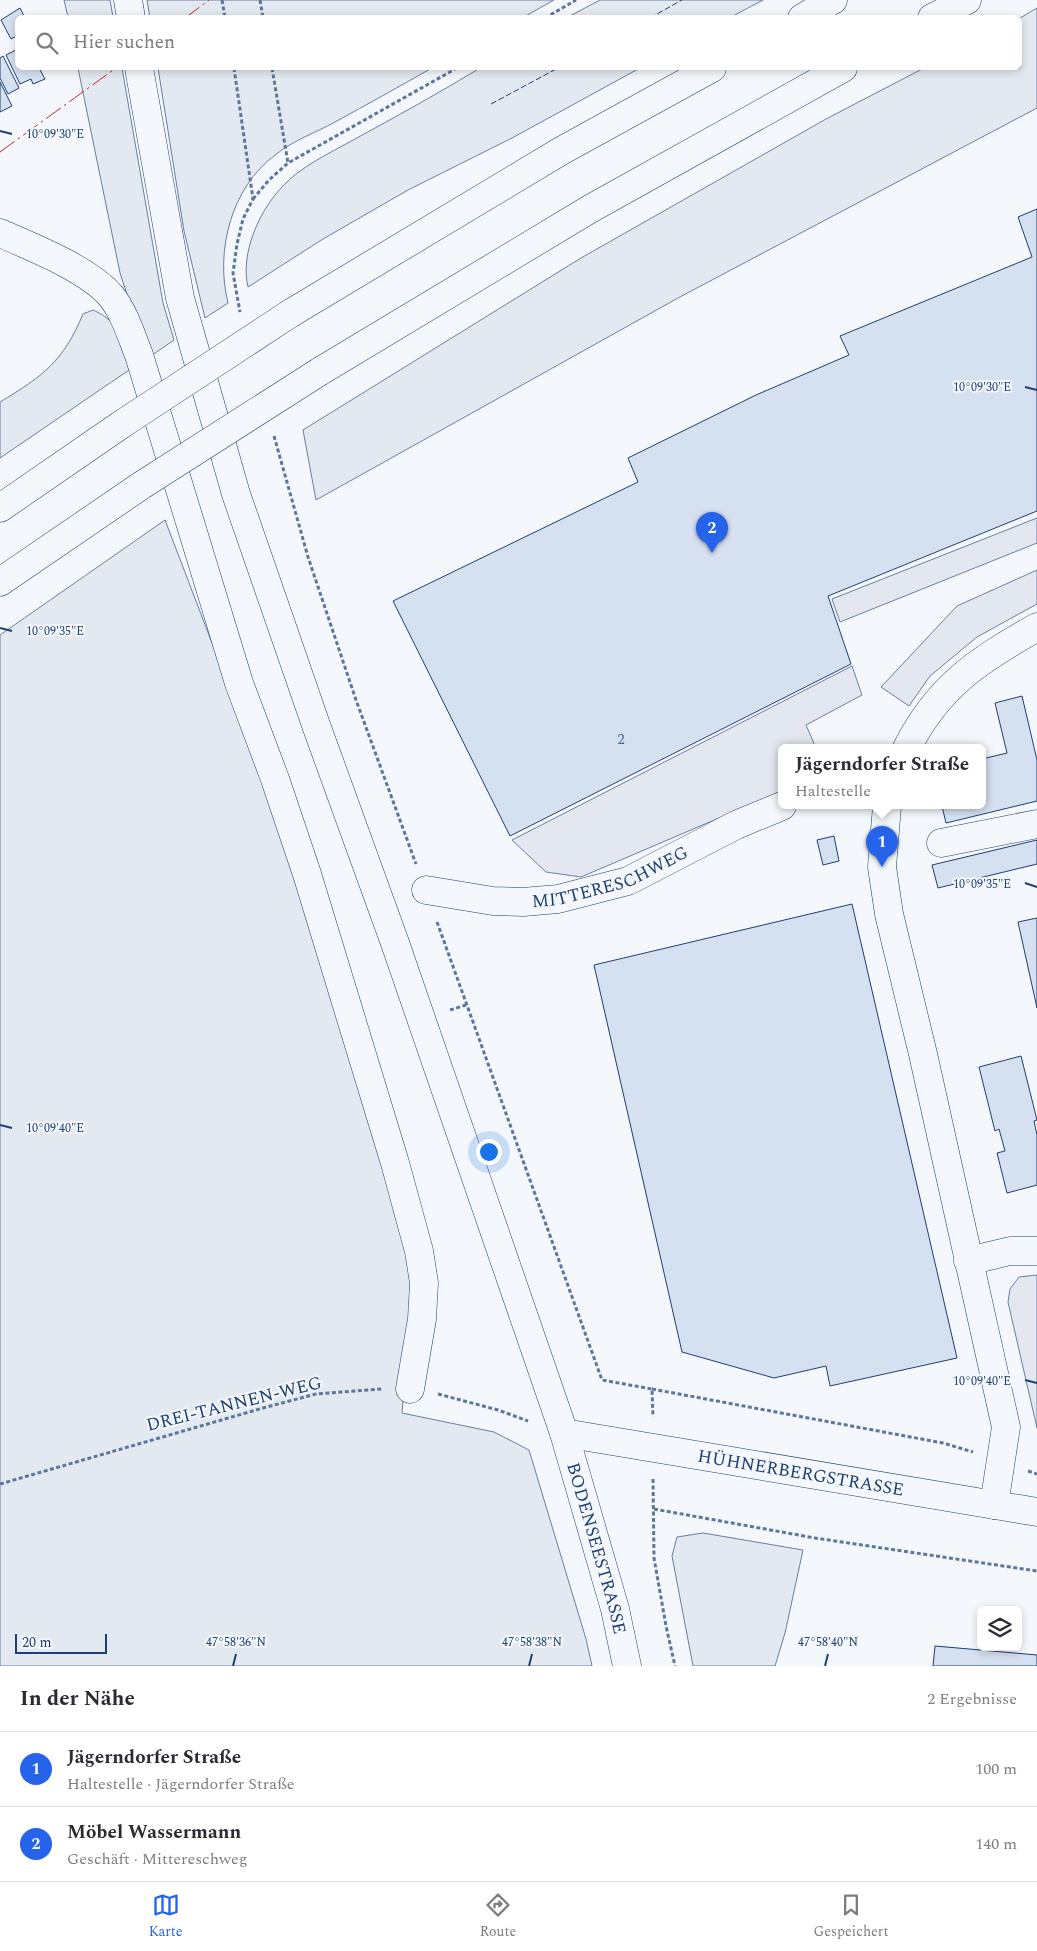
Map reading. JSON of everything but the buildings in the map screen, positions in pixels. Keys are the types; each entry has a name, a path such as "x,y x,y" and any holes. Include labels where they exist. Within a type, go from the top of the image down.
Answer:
{"main road":[{"path":"128,0 130,15"},
{"path":"807,15 834,0"},
{"path":"938,15 967,0"},
{"name":"BODENSEESTRASSE","path":"140,70 180,298 236,494 316,725 398,952 564,1433 615,1609 627,1666"},
{"path":"0,508 122,424 291,313 561,151 708,70"},
{"path":"0,582 142,485 320,372 590,209 839,70"},
{"path":"0,233 42,251 92,279 111,296 125,321 139,355 239,683 275,779 307,874 395,1163 419,1251 424,1283 422,1319 410,1389"},
{"path":"909,744 916,730 936,701 961,676 993,652 1037,627"},
{"name":"MITTERESCHWEG","path":"426,890 493,901 523,902 568,897 628,881 736,825 778,808"},
{"path":"887,809 882,867 889,914 923,1054 1006,1427 994,1505"},
{"path":"941,843 1037,824"},
{"path":"968,1261 1010,1251 1037,1251"},
{"name":"HÜHNERBERGSTRASSE","path":"564,1433 1037,1512"}],"path":[{"path":"222,0 224,15"},
{"path":"260,0 262,15"},
{"path":"550,15 576,0"},
{"path":"272,70 288,164"},
{"path":"253,199 268,180 288,164 453,70"},
{"path":"308,557 356,700 602,1380 943,1443"},
{"name":"DREI-TANNEN-WEG","path":"0,1484 181,1430 316,1394 366,1389 410,1389 448,1396 564,1433"},
{"path":"652,1389 654,1558 675,1666"},
{"path":"654,1509 834,1541 1037,1570"}],"shaded area":[{"path":"64,0 110,0 113,15 68,15"},
{"path":"147,0 554,0 527,15 150,15"},
{"path":"600,0 763,0 735,15 572,15"},
{"path":"1037,8 1037,108 678,298 316,500 303,430 581,258 826,119 920,70 1022,70 1022,17"},
{"path":"78,70 122,70 163,303 174,340 148,358 120,273"},
{"path":"158,70 428,70 290,145 275,155 260,169 247,185 237,203 230,222 224,263 224,283 228,303 205,318 184,231"},
{"path":"477,70 636,70 512,138 408,190 323,239 248,287 247,261 253,234 266,208 282,187 316,160"},
{"path":"93,310 110,321 120,334 132,368 0,458 0,402 28,384 50,366 68,344 83,314"},
{"path":"1037,518 1037,543 840,622 832,599"},
{"path":"165,520 251,745 353,1060 413,1275 402,1413 494,1432 529,1450 586,1639 592,1666 0,1666 0,635"},
{"path":"1037,570 1037,604 977,637 930,676 909,706 881,687 957,606"},
{"path":"852,666 862,695 806,725 814,744 778,744 778,793 581,877 546,872 512,840"},
{"path":"1037,1275 1037,1428 1008,1302 1010,1289 1019,1277"},
{"path":"703,1533 803,1550 785,1633 775,1666 693,1666 672,1556 677,1537"}],"fence":[{"path":"655,15 682,0"},
{"path":"491,104 554,70"}],"power":[{"path":"189,15 209,0"},
{"path":"0,152 113,70"}],"place":[{"name":"Möbel Wassermann","path":"712,553"},
{"name":"Jägerndorfer Straße","path":"882,867"}]}
